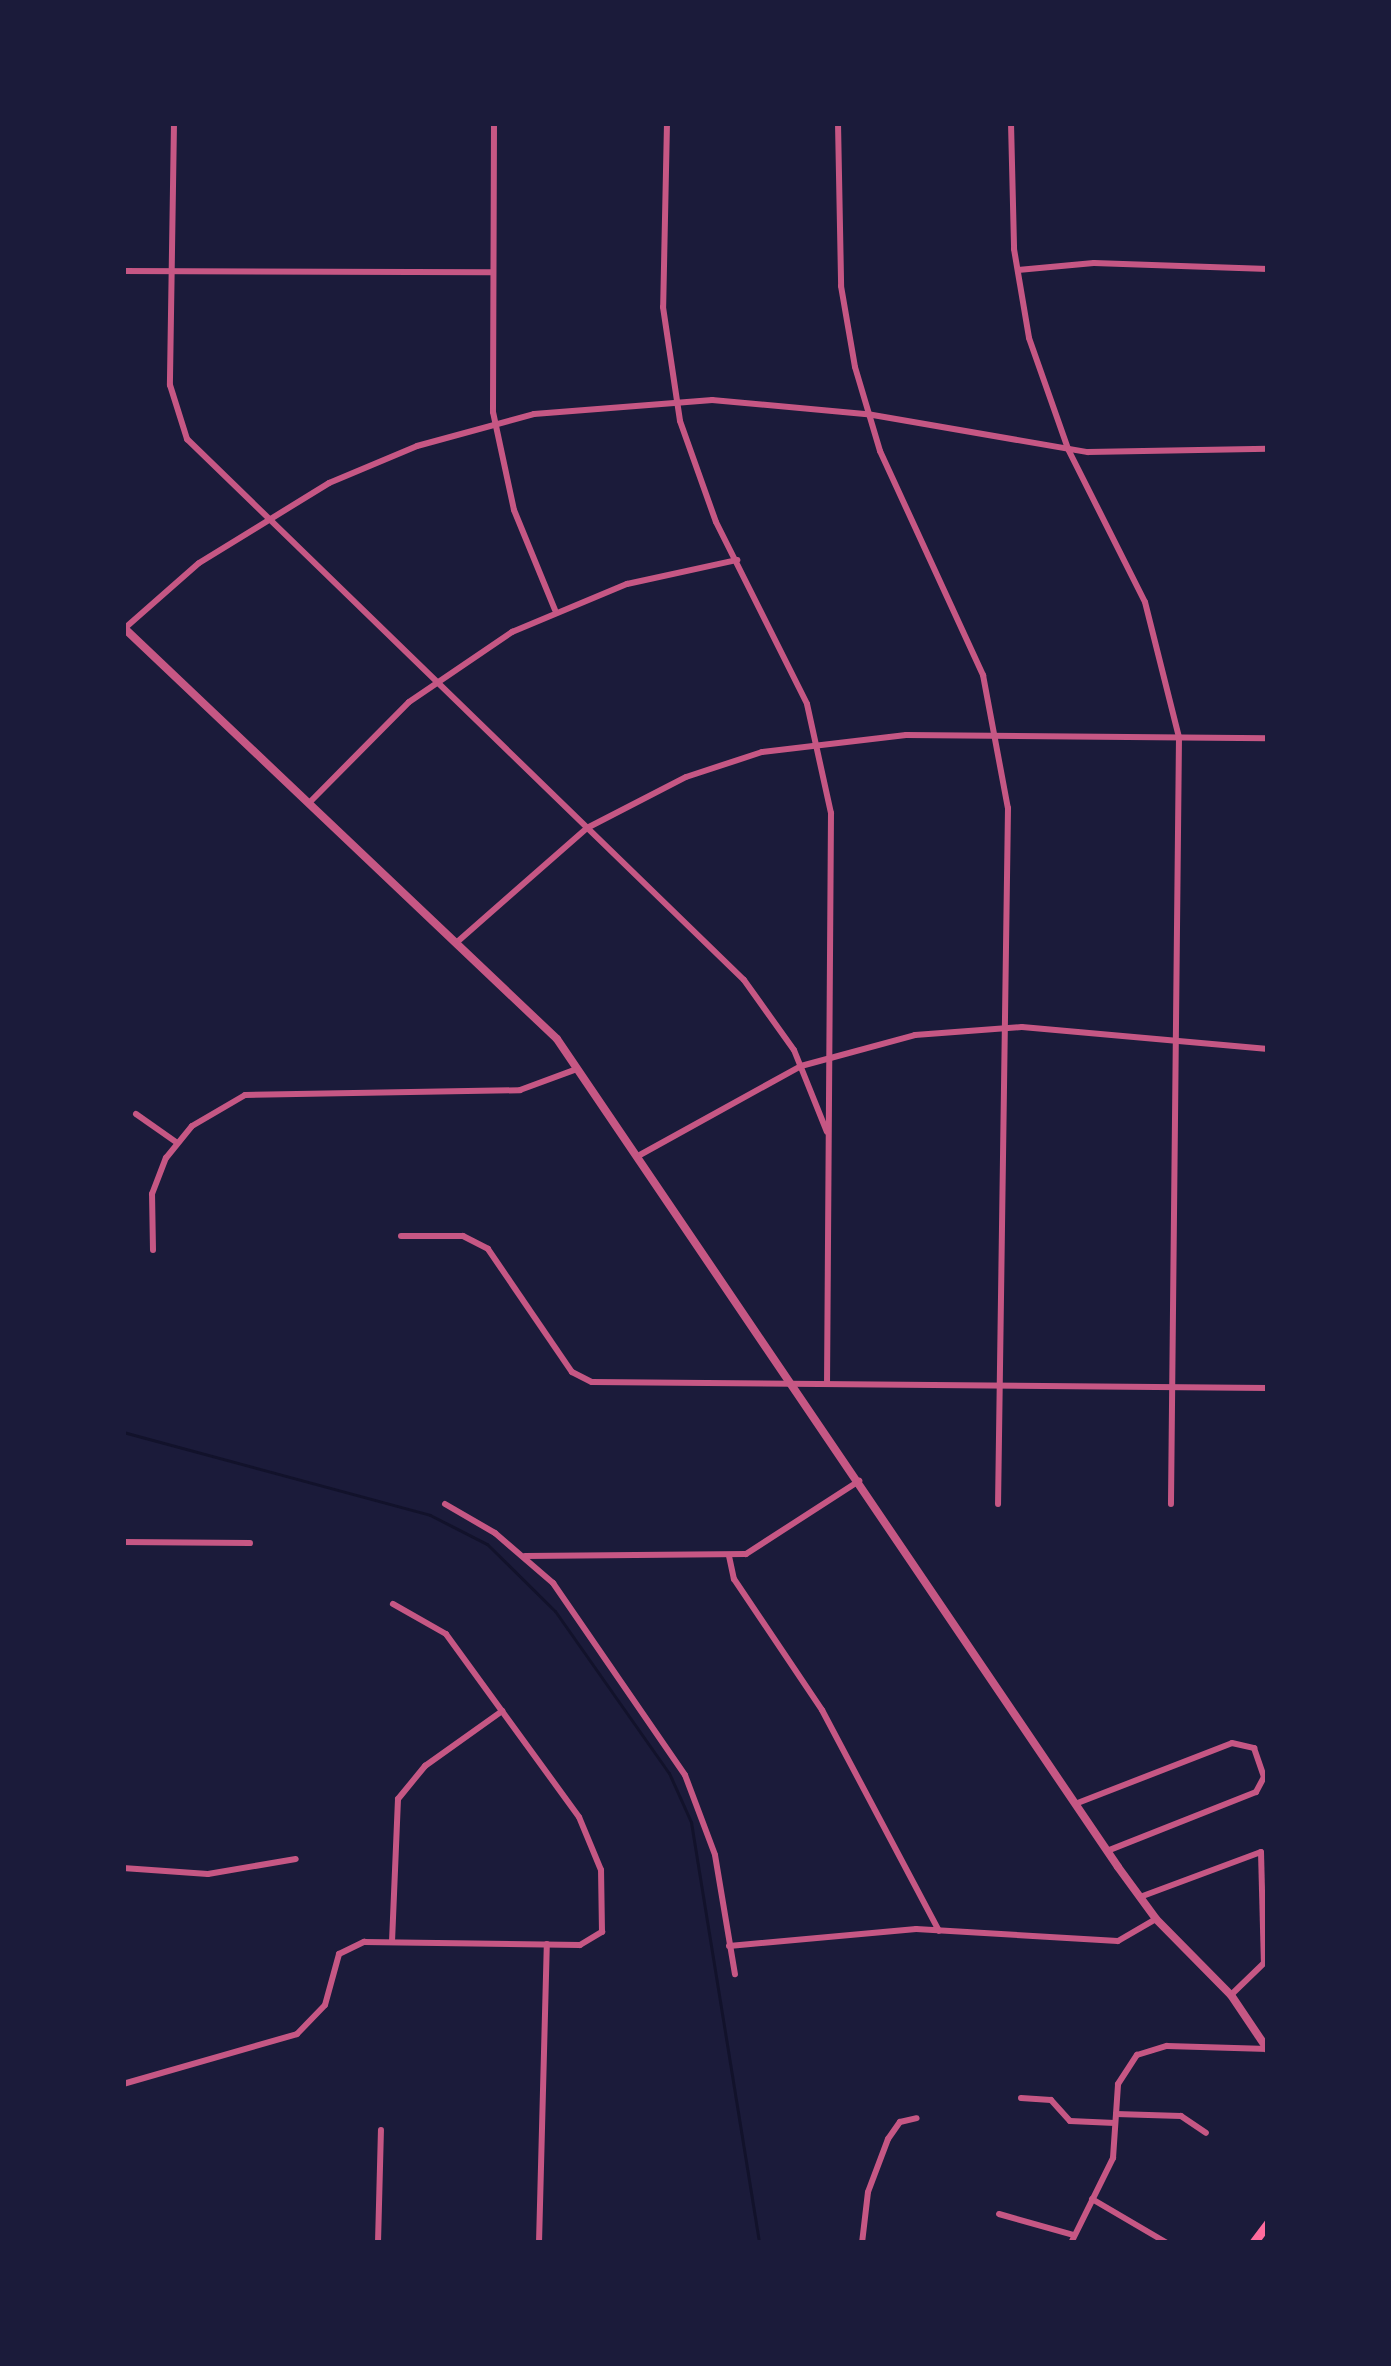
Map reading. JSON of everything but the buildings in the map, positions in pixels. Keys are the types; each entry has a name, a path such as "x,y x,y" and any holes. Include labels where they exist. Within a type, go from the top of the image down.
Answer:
{"main road":[{"path":"1253,2243 1268,2223"}],"street":[{"path":"174,123 170,385 178,422 200,458 744,980 800,1066 828,1135"},
{"path":"494,123 495,423 520,530 555,610"},
{"path":"667,123 663,307 675,400 698,478 789,657 818,740 836,876 827,1384"},
{"path":"838,123 841,286 867,414 967,632 998,735 1010,831 998,1504"},
{"path":"1012,123 1018,270 1029,338 1068,448 1144,602 1179,737 1171,1504"},
{"path":"1018,270 1094,263 1268,269"},
{"path":"123,271 491,272"},
{"path":"1268,448 1068,448 867,414 675,400 495,423 361,468 263,520 124,628 541,1020 638,1156 1107,1851 1156,1919 1231,1995 1268,2049"},
{"path":"309,803 434,682 555,610 737,560"},
{"path":"456,943 587,828 715,766 818,740 998,735 1268,738"},
{"path":"638,1156 800,1066 915,1035 1007,1028 1268,1048"},
{"path":"153,1250 152,1194 176,1142 209,1113 264,1090 520,1090 577,1069"},
{"path":"136,1114 176,1142"},
{"path":"401,1235 463,1236 488,1249 581,1380 1268,1388"},
{"path":"525,1556 729,1556 758,1548 859,1481"},
{"path":"445,1504 525,1556 566,1600 685,1775 715,1855 735,1974"},
{"path":"123,1542 250,1544"},
{"path":"729,1556 734,1579 822,1710 939,1931"},
{"path":"123,2084 297,2034 325,2005 339,1954 364,1942 547,1944 590,1942 602,1932 607,1911 590,1838 446,1634 394,1604"},
{"path":"392,1942 398,1799 425,1766 502,1712"},
{"path":"1076,1804 1232,1743 1254,1748 1264,1778 1256,1792 1107,1851"},
{"path":"1140,1897 1262,1852 1264,1963 1231,1995"},
{"path":"123,1868 208,1874 296,1859"},
{"path":"729,1946 939,1931 1118,1941 1156,1919"},
{"path":"539,2243 547,1944"},
{"path":"1000,2215 1072,2239 1113,2158 1125,2066 1146,2050 1268,2049"},
{"path":"1021,2098 1051,2100 1070,2121 1181,2116 1206,2133"},
{"path":"862,2243 875,2168 894,2128 917,2118"},
{"path":"379,2243 381,2130"},
{"path":"1092,2198 1167,2243"}],"waterway":[{"path":"123,1432 430,1515 487,1544 555,1611 669,1773 691,1822 759,2243"}]}
